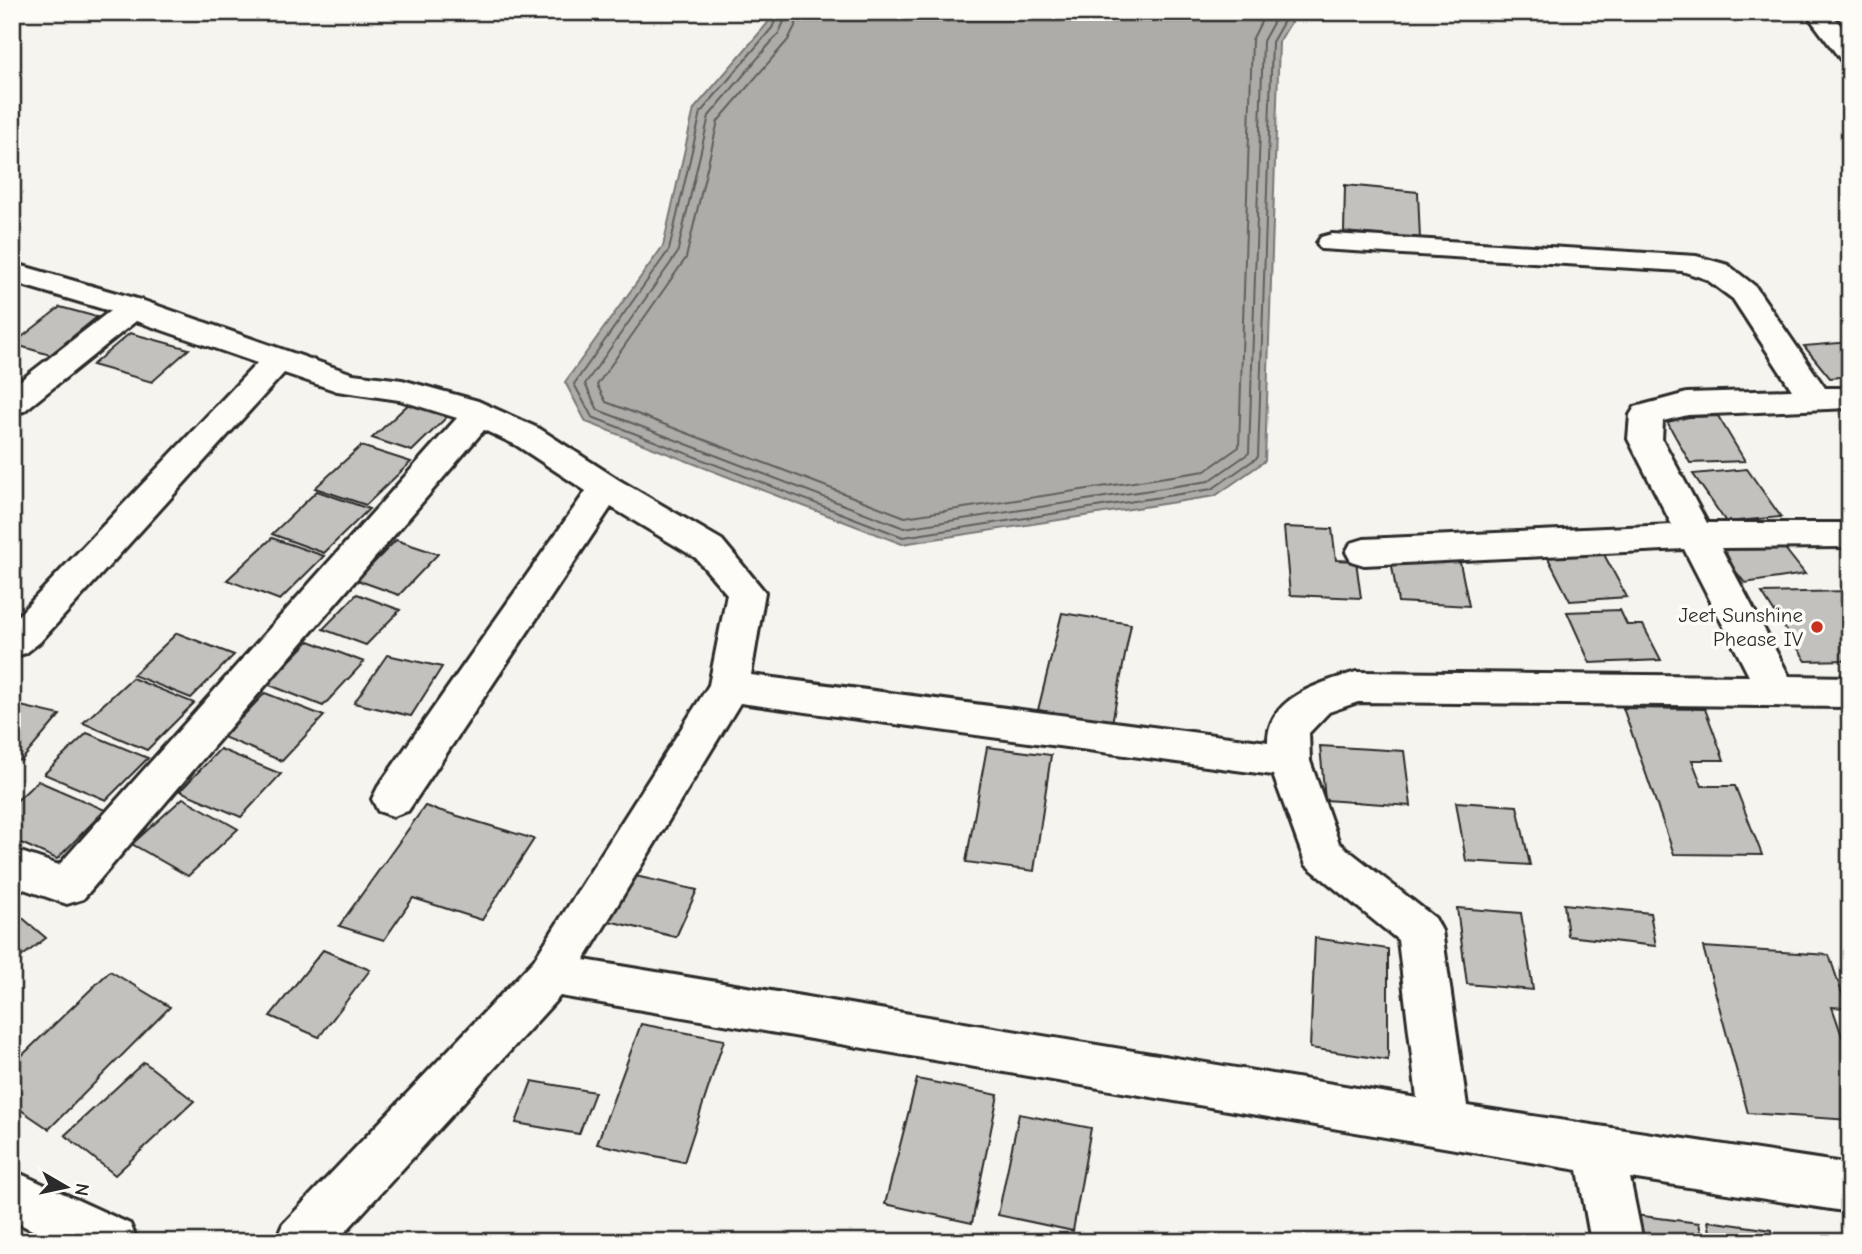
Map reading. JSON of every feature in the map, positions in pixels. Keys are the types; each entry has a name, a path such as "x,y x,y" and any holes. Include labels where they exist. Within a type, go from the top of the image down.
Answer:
{"street":[{"path":"1817,12 1848,49"},
{"path":"1332,243 1685,262 1717,272 1744,293 1815,398"},
{"path":"12,271 133,307 164,321 349,384 401,390 478,415 528,437 606,488 709,549 746,592 729,687 550,974 301,1242"},
{"path":"12,404 133,307"},
{"path":"12,643 26,632 278,360"},
{"path":"1777,691 1645,439 1647,415 1687,404 1850,398"},
{"path":"12,867 68,886 478,415"},
{"path":"393,799 606,488"},
{"path":"1364,552 1696,536 1850,535"},
{"path":"729,687 1289,761"},
{"path":"1445,1126 1419,931 1321,853 1289,761 1288,728 1315,701 1356,687 1850,692"},
{"path":"550,974 1445,1126 1850,1188"},
{"path":"1599,1150 1617,1242"},
{"path":"12,1194 112,1242"}],"water":[{"path":"773,12 1297,12 1279,42 1265,461 1215,496 902,544 586,422 565,382 663,246 694,109 767,24"}],"building":[{"path":"1345,185 1418,192 1420,239 1344,232"},
{"path":"60,307 97,317 50,355 13,344"},
{"path":"130,333 189,349 152,382 92,365"},
{"path":"1850,342 1850,376 1830,378 1804,346"},
{"path":"412,401 451,413 412,451 372,438"},
{"path":"1718,416 1745,461 1690,463 1665,418"},
{"path":"361,446 411,462 366,505 315,488"},
{"path":"1747,469 1781,517 1726,522 1693,474"},
{"path":"317,491 369,509 324,553 272,534"},
{"path":"1284,527 1332,529 1336,560 1356,561 1361,598 1290,595"},
{"path":"1775,536 1805,574 1745,583 1715,545"},
{"path":"272,538 324,556 280,600 227,580"},
{"path":"396,540 438,554 399,595 357,580"},
{"path":"1601,549 1627,597 1570,601 1546,554"},
{"path":"1390,554 1459,558 1469,606 1398,602"},
{"name":"Jeet Sunshine Phease IV","path":"1850,591 1850,660 1806,661 1762,593"},
{"path":"357,594 400,610 366,645 323,629"},
{"path":"1620,610 1627,625 1643,625 1661,660 1590,663 1567,612"},
{"path":"1062,613 1131,624 1112,723 1038,710"},
{"path":"177,633 234,655 191,698 133,675"},
{"path":"309,641 364,662 323,706 267,684"},
{"path":"387,655 442,667 411,716 354,703"},
{"path":"132,678 194,703 147,750 83,723"},
{"path":"265,693 324,716 282,761 223,737"},
{"path":"12,704 60,715 21,761 12,759"},
{"path":"1623,708 1705,709 1724,760 1692,760 1702,786 1735,786 1762,855 1674,854"},
{"path":"87,733 148,758 106,800 44,774"},
{"path":"1320,746 1404,751 1411,806 1325,800"},
{"path":"987,747 1051,755 1034,871 966,862"},
{"path":"220,749 281,774 241,817 180,791"},
{"path":"38,781 105,810 57,859 12,839 12,805"},
{"path":"183,798 238,829 188,876 132,844"},
{"path":"1456,802 1517,806 1530,865 1466,861"},
{"path":"425,806 534,839 482,920 413,898 384,940 339,926"},
{"path":"631,875 697,890 676,937 609,921"},
{"path":"1564,904 1650,913 1656,946 1568,936"},
{"path":"1457,908 1521,913 1533,990 1467,984"},
{"path":"12,909 46,938 12,964"},
{"path":"1315,938 1388,949 1388,1060 1310,1048"},
{"path":"1703,947 1829,955 1847,1008 1832,1007 1850,1059 1850,1120 1748,1113"},
{"path":"323,950 370,970 319,1037 270,1016"},
{"path":"110,971 170,1007 49,1129 12,1104 12,1065"},
{"path":"641,1024 724,1040 684,1162 597,1144"},
{"path":"144,1062 194,1101 115,1175 65,1135"},
{"path":"917,1079 998,1095 972,1223 885,1204"},
{"path":"532,1081 595,1092 579,1134 516,1123"},
{"path":"1019,1114 1091,1128 1073,1231 998,1215"},
{"path":"1618,1213 1699,1223 1703,1242 1622,1242"},
{"path":"1708,1221 1772,1230 1774,1242 1712,1242"}],"place":[{"name":"Jeet Sunshine Phease IV","path":"1817,627"}]}
